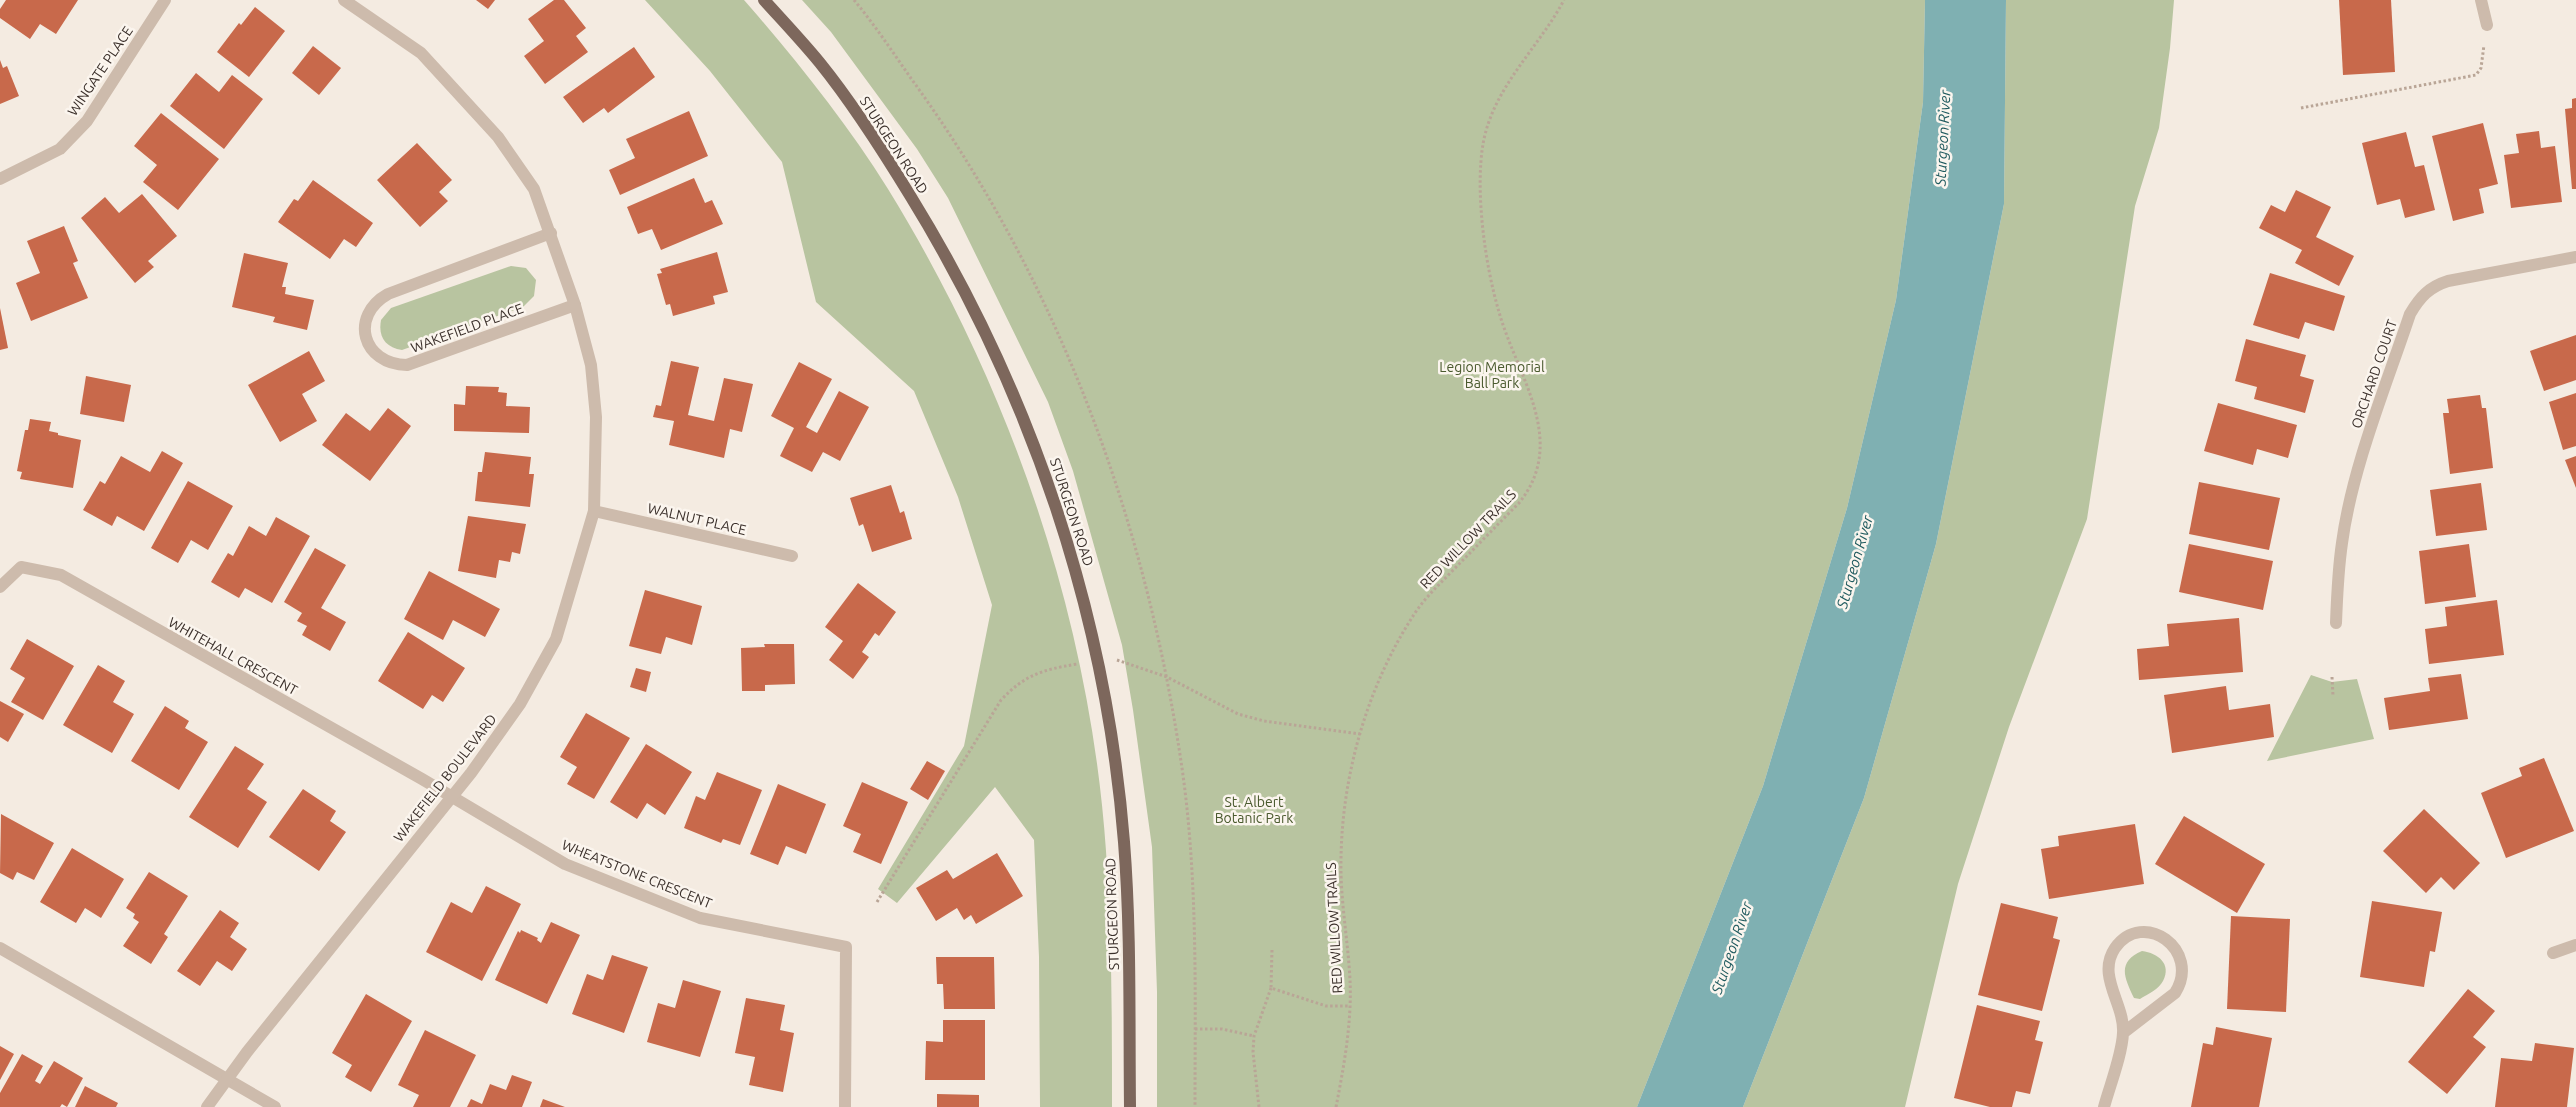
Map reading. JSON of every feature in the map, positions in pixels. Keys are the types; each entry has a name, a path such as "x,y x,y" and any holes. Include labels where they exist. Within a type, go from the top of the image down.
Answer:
{"main road":[{"name":"STURGEON ROAD","path":"764,0 820,64 879,144 937,238 993,347 1034,446 1059,514 1098,661 1113,749 1124,843 1129,970 1130,1107"}],"street":[{"name":"WINGATE PLACE","path":"0,180 60,149 87,121 165,0"},
{"name":"WAKEFIELD BOULEVARD","path":"207,1107 226,1079 496,741 520,704 556,639 594,511 596,417 591,365 575,305 534,189 498,137 422,53 344,0"},
{"path":"2481,0 2487,25"},
{"name":"WAKEFIELD PLACE","path":"551,233 388,294 378,300 370,309 366,320 365,332 368,344 374,354 384,360 395,364 407,365 575,305"},
{"name":"ORCHARD COURT","path":"2336,623 2338,581 2346,519 2365,448 2410,314 2418,301 2428,290 2448,281 2576,257"},
{"name":"WALNUT PLACE","path":"594,511 792,556"},
{"name":"WHITEHALL CRESCENT","path":"0,587 22,567 61,575 452,797"},
{"name":"WHEATSTONE CRESCENT","path":"452,797 565,864 700,918 846,947 845,1107"},
{"path":"2104,1107 2123,1033 2120,1009 2108,975 2110,962 2115,949 2123,940 2137,933 2149,932 2164,937 2180,956 2183,970 2180,984 2175,992 2123,1033"},
{"path":"2553,953 2576,945"},
{"path":"0,948 275,1107"}],"path":[{"path":"854,0 940,118 1011,236 1074,367 1096,421 1127,515 1146,580 1167,677 1182,770 1191,857 1195,1107"},
{"name":"RED WILLOW TRAILS","path":"1336,1107 1343,1074 1350,981 1341,861 1346,794 1360,734 1378,681 1416,612 1437,586 1529,491 1537,474 1541,459 1536,414 1510,347 1492,285 1480,173 1488,126 1502,94 1564,0"},
{"path":"2301,108 2476,75 2481,68 2487,25"},
{"path":"877,902 1001,700 1023,679 1056,668 1113,658 1167,677 1229,711 1247,717 1360,734"},
{"path":"2332,677 2333,696"},
{"path":"1259,1107 1253,1052 1254,1036 1271,988 1272,950"},
{"path":"1271,988 1326,1006 1349,1006"},
{"path":"1195,1029 1222,1029 1254,1036"}],"green space":[{"path":"645,0 744,0 751,8 823,96 857,142 888,189 932,265 971,343 1006,424 1037,507 1062,591 1082,677 1097,764 1106,851 1109,915 1112,1107 1040,1107 1039,957 1034,840 995,787 897,903 878,889 964,746 992,605 958,497 914,391 816,302 782,162 710,71"},
{"name":"Legion Memorial Ball Park","path":"802,0 1925,0 1923,102 1896,300 1847,508 1763,786 1637,1107 1157,1107 1157,992 1152,847 1122,645 1073,471 1048,402 948,198 917,149 831,32"},
{"path":"2006,0 2174,0 2170,48 2159,128 2135,206 2087,519 2009,727 1958,884 1905,1107 1743,1107 1864,798 1936,544 2004,204"},
{"path":"511,266 526,268 536,280 534,296 523,307 402,350 387,344 384,340 380,326 381,320 391,308"},
{"path":"2311,675 2332,682 2357,679 2374,739 2267,761"},
{"path":"2142,951 2153,954 2162,960 2166,969 2161,984 2140,999 2134,998 2125,971 2129,960"}],"water":[{"name":"Sturgeon River","path":"1925,0 2006,0 2004,204 1936,544 1864,798 1743,1107 1637,1107 1763,786 1847,508 1896,300 1923,102"}],"building":[{"path":"6,0 78,0 56,34 40,24 30,39 0,18 0,9"},
{"path":"476,0 495,0 488,9"},
{"path":"554,0 564,0 586,28 576,36 588,52 545,84 524,56 544,41 528,19"},
{"path":"2339,0 2391,0 2395,72 2343,75"},
{"path":"255,7 285,31 249,77 217,52 239,23 241,25"},
{"path":"313,46 341,68 319,95 292,73"},
{"path":"634,47 655,77 608,113 604,108 583,123 563,97"},
{"path":"0,60 3,68 7,66 19,96 0,104"},
{"path":"196,73 219,92 232,75 263,99 224,149 170,106"},
{"path":"2576,98 2576,189 2572,189 2565,109 2572,108 2572,99"},
{"path":"689,111 708,156 620,195 609,170 635,158 626,139"},
{"path":"161,113 219,159 178,210 143,182 157,165 134,146"},
{"path":"2483,123 2498,184 2479,189 2484,213 2453,221 2432,136"},
{"path":"2539,131 2541,148 2555,146 2562,202 2511,208 2504,155 2519,153 2516,134"},
{"path":"2406,132 2415,167 2424,165 2435,210 2405,218 2400,199 2377,205 2362,143"},
{"path":"417,143 452,180 439,192 448,201 420,227 377,180"},
{"path":"694,178 705,203 712,200 723,224 661,250 652,229 638,234 627,207"},
{"path":"313,180 373,223 356,247 344,239 330,259 278,222 294,199 298,201"},
{"path":"2296,190 2331,207 2316,237 2354,256 2339,286 2295,263 2302,250 2259,228 2271,205 2285,212"},
{"path":"142,194 177,236 148,261 154,267 135,283 81,218 105,197 119,213"},
{"path":"64,226 78,261 73,263 88,298 31,321 16,283 40,273 27,241"},
{"path":"717,252 728,292 713,296 715,304 673,316 670,304 666,305 657,274 662,273 660,269"},
{"path":"244,253 288,263 282,287 286,287 285,294 314,300 307,330 273,322 275,317 232,307"},
{"path":"2270,273 2345,296 2334,331 2305,322 2299,339 2253,325"},
{"path":"0,308 8,348 0,350"},
{"path":"2576,335 2576,380 2544,391 2530,351"},
{"path":"2246,339 2306,355 2300,376 2314,380 2305,413 2254,399 2257,387 2235,381"},
{"path":"309,351 325,381 302,394 317,421 280,442 248,385"},
{"path":"671,361 699,367 688,415 714,421 724,378 753,384 742,432 730,429 724,458 669,445 674,421 653,417 656,405 661,406"},
{"path":"799,362 832,379 806,427 817,433 839,391 869,407 840,461 823,452 812,472 780,456 794,428 771,416"},
{"path":"86,376 131,385 124,422 80,414"},
{"path":"466,386 499,387 498,392 507,393 506,406 530,407 529,433 454,431 454,404 465,405"},
{"path":"2576,393 2576,446 2563,450 2549,402"},
{"path":"2480,395 2482,408 2486,408 2493,468 2450,474 2443,413 2449,413 2447,399"},
{"path":"2218,403 2297,425 2288,458 2257,449 2253,465 2204,451"},
{"path":"388,408 411,426 370,481 322,445 346,413 370,431"},
{"path":"30,419 51,422 49,431 81,440 73,488 20,479 22,472 17,471 25,430 28,430"},
{"path":"162,451 183,463 144,531 117,516 112,526 83,510 100,481 105,484 121,456 150,472"},
{"path":"485,452 531,457 529,474 534,474 530,507 475,501 478,472 482,472"},
{"path":"2576,456 2576,488 2565,460"},
{"path":"188,481 233,506 208,550 191,540 178,563 151,548"},
{"path":"2199,482 2280,498 2269,550 2189,534"},
{"path":"2481,483 2487,530 2436,536 2430,490"},
{"path":"891,485 900,513 904,511 912,539 872,552 863,524 859,526 850,498"},
{"path":"468,516 526,524 520,554 512,552 510,562 499,560 496,578 458,571"},
{"path":"276,517 310,536 272,603 245,588 239,598 211,582 228,553 233,556 249,526 266,536"},
{"path":"2189,544 2273,561 2263,610 2179,592"},
{"path":"2469,544 2476,597 2425,604 2419,551"},
{"path":"315,548 346,565 321,608 346,622 330,651 302,635 307,626 297,621 302,613 284,602"},
{"path":"429,571 500,609 485,637 453,620 443,640 404,619"},
{"path":"858,583 896,612 879,636 875,633 862,652 869,657 853,679 829,660 843,641 825,627"},
{"path":"645,590 702,606 692,645 666,637 661,654 629,646"},
{"path":"2497,600 2504,655 2429,664 2425,629 2447,626 2445,607"},
{"path":"2239,618 2243,672 2139,680 2137,649 2169,646 2167,624"},
{"path":"408,632 465,668 443,702 432,695 423,709 378,681"},
{"path":"27,639 74,666 43,720 11,702 25,678 10,669"},
{"path":"764,644 794,644 795,684 765,685 765,691 742,691 741,648 765,647"},
{"path":"98,665 125,681 113,702 134,714 112,753 63,725"},
{"path":"636,668 651,672 646,692 630,687"},
{"path":"2461,674 2468,719 2389,730 2384,698 2430,691 2428,678"},
{"path":"2226,686 2229,710 2270,704 2274,737 2172,753 2164,695"},
{"path":"0,701 24,714 8,742 0,737"},
{"path":"165,706 189,721 185,728 208,742 179,790 131,761"},
{"path":"586,713 630,738 594,799 567,784 577,767 560,757"},
{"path":"646,744 692,772 665,815 647,803 637,819 610,802"},
{"path":"235,746 264,764 247,789 267,802 238,848 189,817"},
{"path":"2544,758 2574,831 2506,858 2481,793 2522,776 2519,768"},
{"path":"927,761 945,771 928,800 910,789"},
{"path":"717,772 762,790 740,845 723,839 721,843 684,828 696,796 705,800"},
{"path":"862,782 908,802 881,864 853,852 861,834 843,826"},
{"path":"778,784 826,804 806,854 786,846 778,865 750,854"},
{"path":"303,789 336,811 330,821 346,832 319,871 269,837"},
{"path":"2424,809 2480,863 2454,890 2441,877 2426,893 2383,851"},
{"path":"1,814 54,843 34,880 17,872 13,880 0,873"},
{"path":"2184,816 2265,864 2237,913 2155,864"},
{"path":"2135,824 2144,884 2049,899 2041,849 2059,846 2058,836"},
{"path":"72,848 124,879 101,918 85,908 76,923 40,902"},
{"path":"997,853 1023,896 976,924 971,915 964,920 957,908 936,921 916,888 947,870 953,879"},
{"path":"149,872 188,896 164,934 168,937 151,964 123,946 139,922 133,918 135,914 126,908"},
{"path":"486,886 521,904 482,981 426,952 451,902 472,913"},
{"path":"2372,901 2442,912 2435,952 2430,951 2424,987 2360,977"},
{"path":"2001,903 2058,917 2053,938 2060,940 2042,1011 1978,995"},
{"path":"220,910 239,923 230,937 247,949 232,971 217,961 200,986 177,971"},
{"path":"2231,916 2290,919 2286,1012 2227,1009"},
{"path":"551,922 580,935 547,1004 495,980 518,931 520,933 521,930 538,938 537,940 541,943"},
{"path":"612,955 648,967 624,1033 572,1014 587,974 603,980"},
{"path":"936,957 994,957 995,1009 944,1009 943,984 937,984"},
{"path":"683,980 721,991 700,1057 647,1042 658,1003 675,1008"},
{"path":"2468,989 2495,1011 2473,1037 2486,1047 2447,1094 2408,1062"},
{"path":"366,994 412,1021 371,1092 345,1077 352,1065 332,1053"},
{"path":"746,998 785,1005 780,1030 794,1033 783,1092 749,1085 755,1057 735,1053"},
{"path":"1977,1005 2040,1021 2035,1040 2043,1042 2030,1094 2016,1091 2012,1107 1990,1107 1954,1098"},
{"path":"943,1020 985,1020 985,1080 925,1080 926,1041 943,1042"},
{"path":"2216,1027 2272,1038 2259,1107 2191,1107 2203,1043 2213,1045"},
{"path":"425,1030 476,1055 450,1107 413,1107 419,1095 398,1085"},
{"path":"2535,1043 2574,1048 2567,1107 2495,1107 2501,1058 2532,1061"},
{"path":"0,1046 14,1054 0,1080"},
{"path":"22,1054 43,1066 35,1081 40,1084 54,1061 83,1078 67,1107 62,1104 60,1107 0,1107 0,1093"},
{"path":"512,1075 532,1082 522,1107 467,1107 471,1099 482,1104 490,1084 506,1090"},
{"path":"85,1086 118,1103 116,1107 75,1107"},
{"path":"937,1094 979,1095 979,1107 937,1107"},
{"path":"543,1099 565,1107 540,1107"}],"park label":[{"name":"St. Albert Botanic Park","path":"1254,810"}]}
